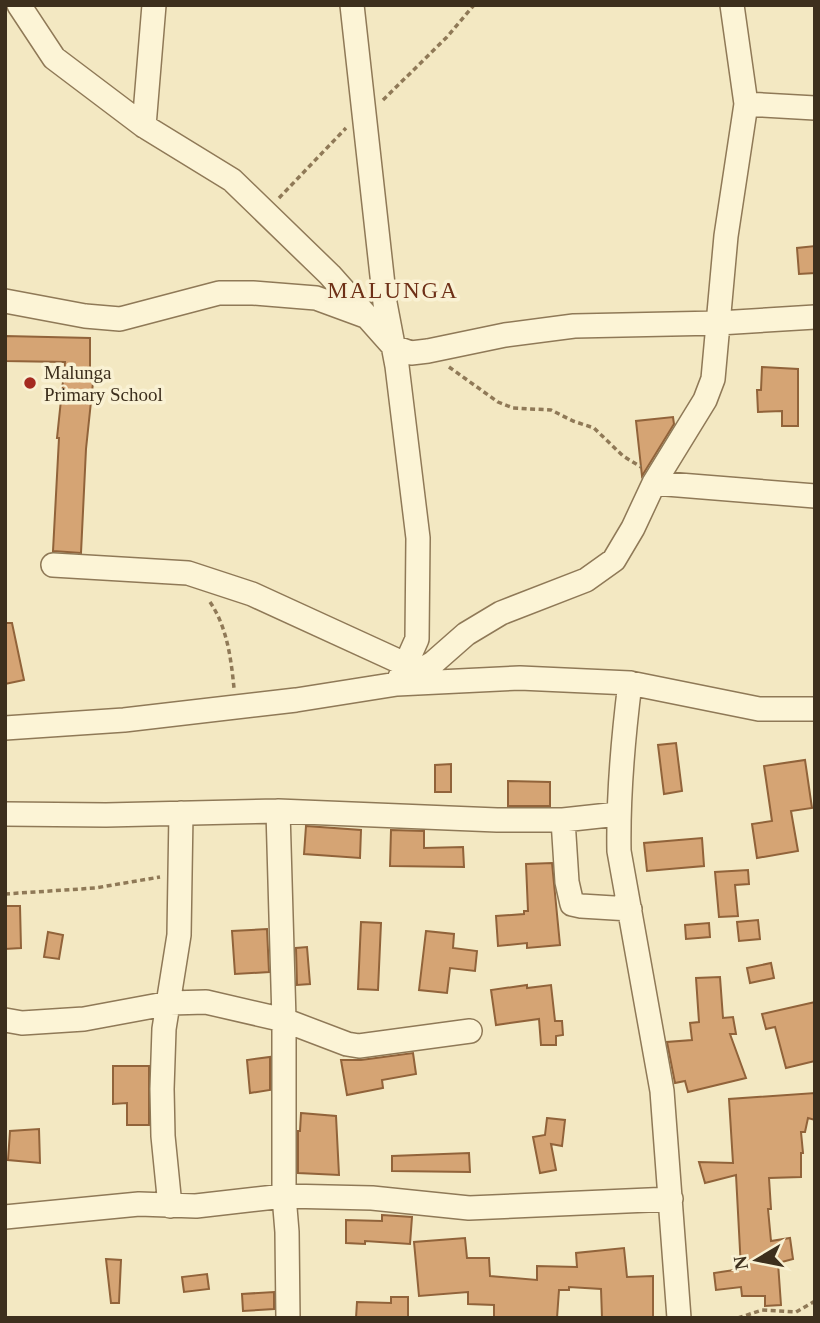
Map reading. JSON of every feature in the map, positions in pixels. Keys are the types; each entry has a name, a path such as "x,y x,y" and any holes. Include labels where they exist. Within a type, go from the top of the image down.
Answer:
{"street":[{"path":"19,5 54,58 144,126 232,180 330,275 394,347 411,352 428,351 505,335 575,326 719,323 815,317"},
{"path":"144,126 155,5"},
{"path":"352,5 385,303 394,347 418,538 417,639 402,674"},
{"path":"5,727 124,720 296,700 402,674 433,663 466,634 501,613 586,580 606,567 620,553 656,480 705,400 713,379 726,236 746,104 730,9"},
{"path":"746,104 815,108"},
{"path":"5,301 85,316 120,319 219,293 289,295 316,298 368,317"},
{"path":"656,480 815,496"},
{"path":"53,565 188,573 252,594 402,674 630,683 759,709 815,709"},
{"path":"630,683 622,746 619,851 662,1091 679,1318"},
{"path":"5,814 278,811 563,820 618,814"},
{"path":"278,811 288,1318"},
{"path":"170,1206 163,1136 162,1089 164,1029 179,935 181,814"},
{"path":"563,820 567,882 572,904 629,909"},
{"path":"5,1020 22,1023 84,1019 170,1003 206,1002 284,1020 359,1046 470,1031"},
{"path":"5,1217 139,1204 196,1206 284,1196 372,1198 469,1208 671,1199"}],"path":[{"path":"265,212 331,141 379,104 401,83 447,37 474,5"},
{"path":"428,351 498,402 513,408 551,410 594,428 623,456 656,480"},
{"path":"208,599 222,626 228,646 236,707"},
{"path":"5,894 95,888 180,874"},
{"path":"738,1318 762,1310 796,1312 815,1301"}],"building":[{"path":"815,246 815,273 799,274 797,248"},
{"path":"5,336 90,338 90,372 94,373 86,449 81,553 53,551 57,438 65,362 5,361"},
{"path":"762,367 798,369 798,426 782,426 782,411 758,412 757,390 761,390"},
{"path":"673,417 674,424 642,476 636,421"},
{"path":"5,623 12,623 24,680 5,684"},
{"path":"676,743 682,791 664,794 658,745"},
{"path":"805,760 812,808 791,811 798,851 757,858 752,824 772,821 764,766"},
{"path":"451,764 451,792 435,792 435,765"},
{"path":"508,781 550,782 550,806 508,806"},
{"path":"306,826 361,830 360,858 304,854"},
{"path":"391,830 424,831 424,848 463,847 464,867 390,866"},
{"path":"702,838 704,866 647,871 644,843"},
{"path":"552,863 560,945 527,948 527,943 498,946 496,916 524,914 524,911 528,911 526,864"},
{"path":"748,870 749,884 735,885 738,916 719,917 715,872"},
{"path":"5,906 20,906 21,948 5,949"},
{"path":"758,920 760,939 739,941 737,922"},
{"path":"361,922 381,923 378,990 358,989"},
{"path":"709,923 710,937 686,939 685,925"},
{"path":"267,929 269,972 235,974 232,931"},
{"path":"426,931 454,934 453,948 477,951 475,971 450,968 447,993 419,990"},
{"path":"48,932 63,935 59,959 44,957"},
{"path":"307,947 310,984 297,985 296,948"},
{"path":"771,963 774,978 750,983 747,968"},
{"path":"720,977 723,1018 733,1017 736,1034 730,1034 746,1078 688,1092 685,1081 675,1083 667,1042 692,1040 690,1023 699,1022 696,978"},
{"path":"527,985 527,988 551,985 555,1021 562,1021 563,1035 556,1036 556,1045 541,1045 539,1019 496,1025 491,990"},
{"path":"815,1002 815,1061 786,1068 775,1027 766,1029 762,1014"},
{"path":"413,1053 416,1074 382,1080 383,1088 347,1095 341,1060"},
{"path":"270,1057 270,1090 250,1093 247,1060"},
{"path":"113,1066 149,1066 149,1125 127,1125 127,1103 113,1104"},
{"path":"815,1093 815,1120 808,1118 805,1132 801,1132 801,1177 769,1178 771,1241 790,1238 793,1259 778,1263 781,1305 765,1306 765,1296 742,1296 741,1287 716,1290 714,1273 741,1269 736,1175 705,1183 699,1162 733,1163 729,1099"},
{"path":"301,1113 336,1116 339,1175 298,1173"},
{"path":"547,1118 565,1120 562,1146 551,1144 556,1170 540,1173 533,1137 545,1135"},
{"path":"39,1129 40,1163 8,1160 10,1131"},
{"path":"469,1153 470,1172 392,1171 392,1156"},
{"path":"382,1215 412,1217 410,1244 365,1241 365,1244 346,1243 346,1220 382,1221"},
{"path":"465,1238 467,1258 489,1258 490,1276 537,1280 537,1266 577,1267 576,1253 624,1248 627,1277 653,1276 653,1318 602,1318 601,1289 569,1287 569,1290 559,1290 557,1318 494,1318 494,1305 468,1304 468,1292 419,1296 414,1242"},
{"path":"106,1259 121,1260 119,1303 111,1303"},
{"path":"207,1274 209,1289 184,1292 182,1277"},
{"path":"274,1292 274,1309 243,1311 242,1294"},
{"path":"391,1297 408,1297 408,1318 356,1318 357,1302 391,1303"}],"place":[{"name":"Malunga Primary School","path":"30,383"}],"district":[{"name":"MALUNGA","path":"393,290"}]}
